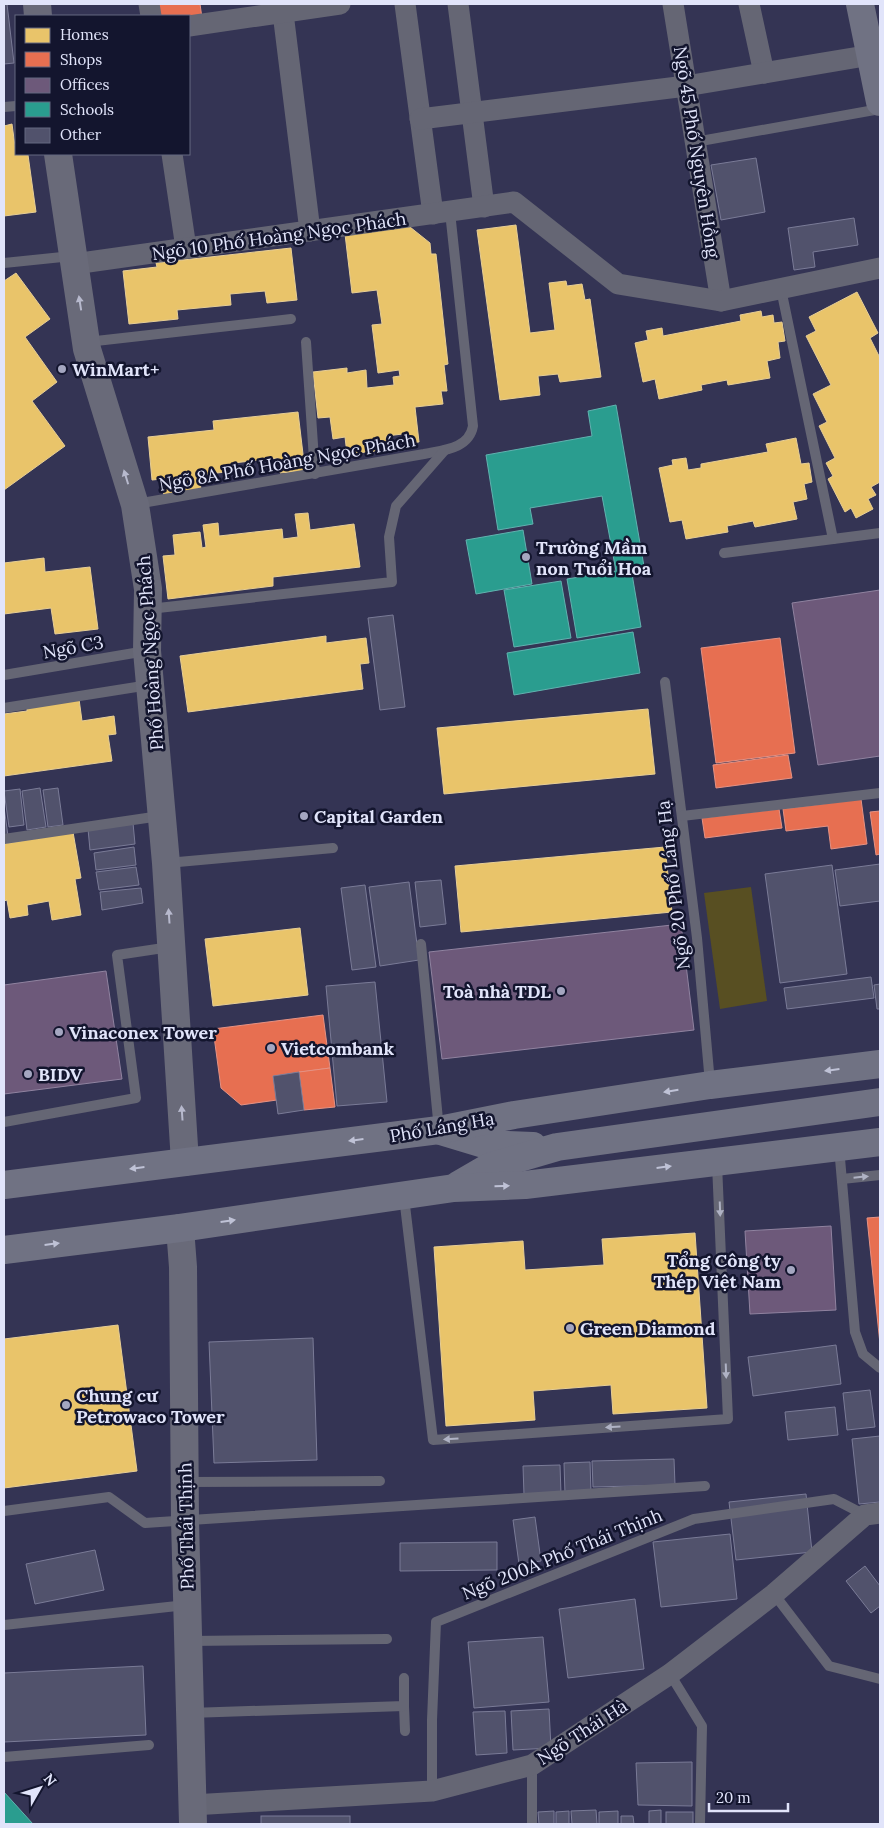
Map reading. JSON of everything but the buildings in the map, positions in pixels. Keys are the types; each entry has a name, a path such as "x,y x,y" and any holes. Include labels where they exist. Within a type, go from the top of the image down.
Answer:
{"main road":[{"path":"860,4 880,102"},
{"name":"Phố Láng Hạ","path":"4,1185 439,1130 514,1115 710,1085 880,1064"},
{"path":"454,1188 489,1167 557,1147 880,1102"},
{"path":"439,1130 484,1144 557,1147"},
{"path":"4,1250 180,1228 454,1188 525,1185 717,1160 880,1142"}],"street":[{"path":"190,26 340,4"},
{"path":"405,4 420,119 442,213"},
{"path":"458,4 484,207"},
{"name":"Ngõ 45 Phố Nguyên Hồng","path":"673,4 721,301"},
{"path":"749,4 764,73"},
{"path":"283,13 310,231"},
{"path":"420,119 686,86 871,55"},
{"name":"Phố Hoàng Ngọc Phách","path":"58,155 86,342 135,505 148,589 147,651 166,863 185,1162"},
{"path":"172,155 186,248"},
{"name":"Ngõ 10 Phố Hoàng Ngọc Phách","path":"74,260 186,248 514,202 618,284 721,301"},
{"path":"721,301 880,268"},
{"name":"Phố Thái Thịnh","path":"180,1228 183,1267 185,1520 193,1815"},
{"name":"Ngõ Thái Hà","path":"193,1815 432,1791 532,1765 670,1674 774,1594 873,1514"}],"lane":[{"path":"695,142 880,109"},
{"path":"148,609 392,582 389,537 396,506 446,450 461,445 472,434 473,426 442,213"},
{"path":"4,263 74,260"},
{"path":"781,288 833,539"},
{"path":"86,342 291,320"},
{"path":"306,342 316,474"},
{"name":"Ngõ 8A Phố Hoàng Ngọc Phách","path":"135,505 446,450"},
{"path":"724,553 880,532"},
{"name":"Ngõ C3","path":"4,675 147,651"},
{"name":"Ngõ 20 Phố Láng Hạ","path":"664,682 697,938 710,1085"},
{"path":"4,708 150,685"},
{"path":"682,816 880,792"},
{"path":"4,839 161,816"},
{"path":"166,863 333,848"},
{"path":"421,944 439,1130"},
{"path":"4,1122 136,1098 117,955 171,947"},
{"path":"839,1146 855,1332 863,1354 880,1368"},
{"path":"404,1195 433,1440 728,1419 717,1160"},
{"path":"842,1179 880,1175"},
{"path":"185,1482 380,1481"},
{"path":"4,1512 109,1497 145,1523 705,1486"},
{"name":"Ngõ 200A Phố Thái Thịnh","path":"432,1791 432,1720 436,1622 694,1519 834,1500 873,1514"},
{"path":"774,1594 829,1666 880,1679"},
{"path":"4,1625 187,1605"},
{"path":"188,1641 387,1639"},
{"path":"670,1674 702,1726 700,1824"},
{"path":"404,1678 405,1731"},
{"path":"189,1713 404,1706"},
{"path":"4,1757 149,1744"},
{"path":"532,1765 532,1824"}],"shaded area":[{"path":"751,887 767,1001 720,1009 704,893"}],"place":[{"name":"WinMart+","path":"62,369"},
{"name":"Trường Mầm non Tuổi Hoa","path":"526,557"},
{"name":"Capital Garden","path":"304,816"},
{"name":"Toà nhà TDL","path":"561,991"},
{"name":"Vinaconex Tower","path":"59,1032"},
{"name":"Vietcombank","path":"271,1048"},
{"name":"BIDV","path":"28,1074"},
{"name":"Tổng Công ty Thép Việt Nam","path":"791,1270"},
{"name":"Green Diamond","path":"570,1328"},
{"name":"Chung cư Petrowaco Tower","path":"66,1405"}]}
